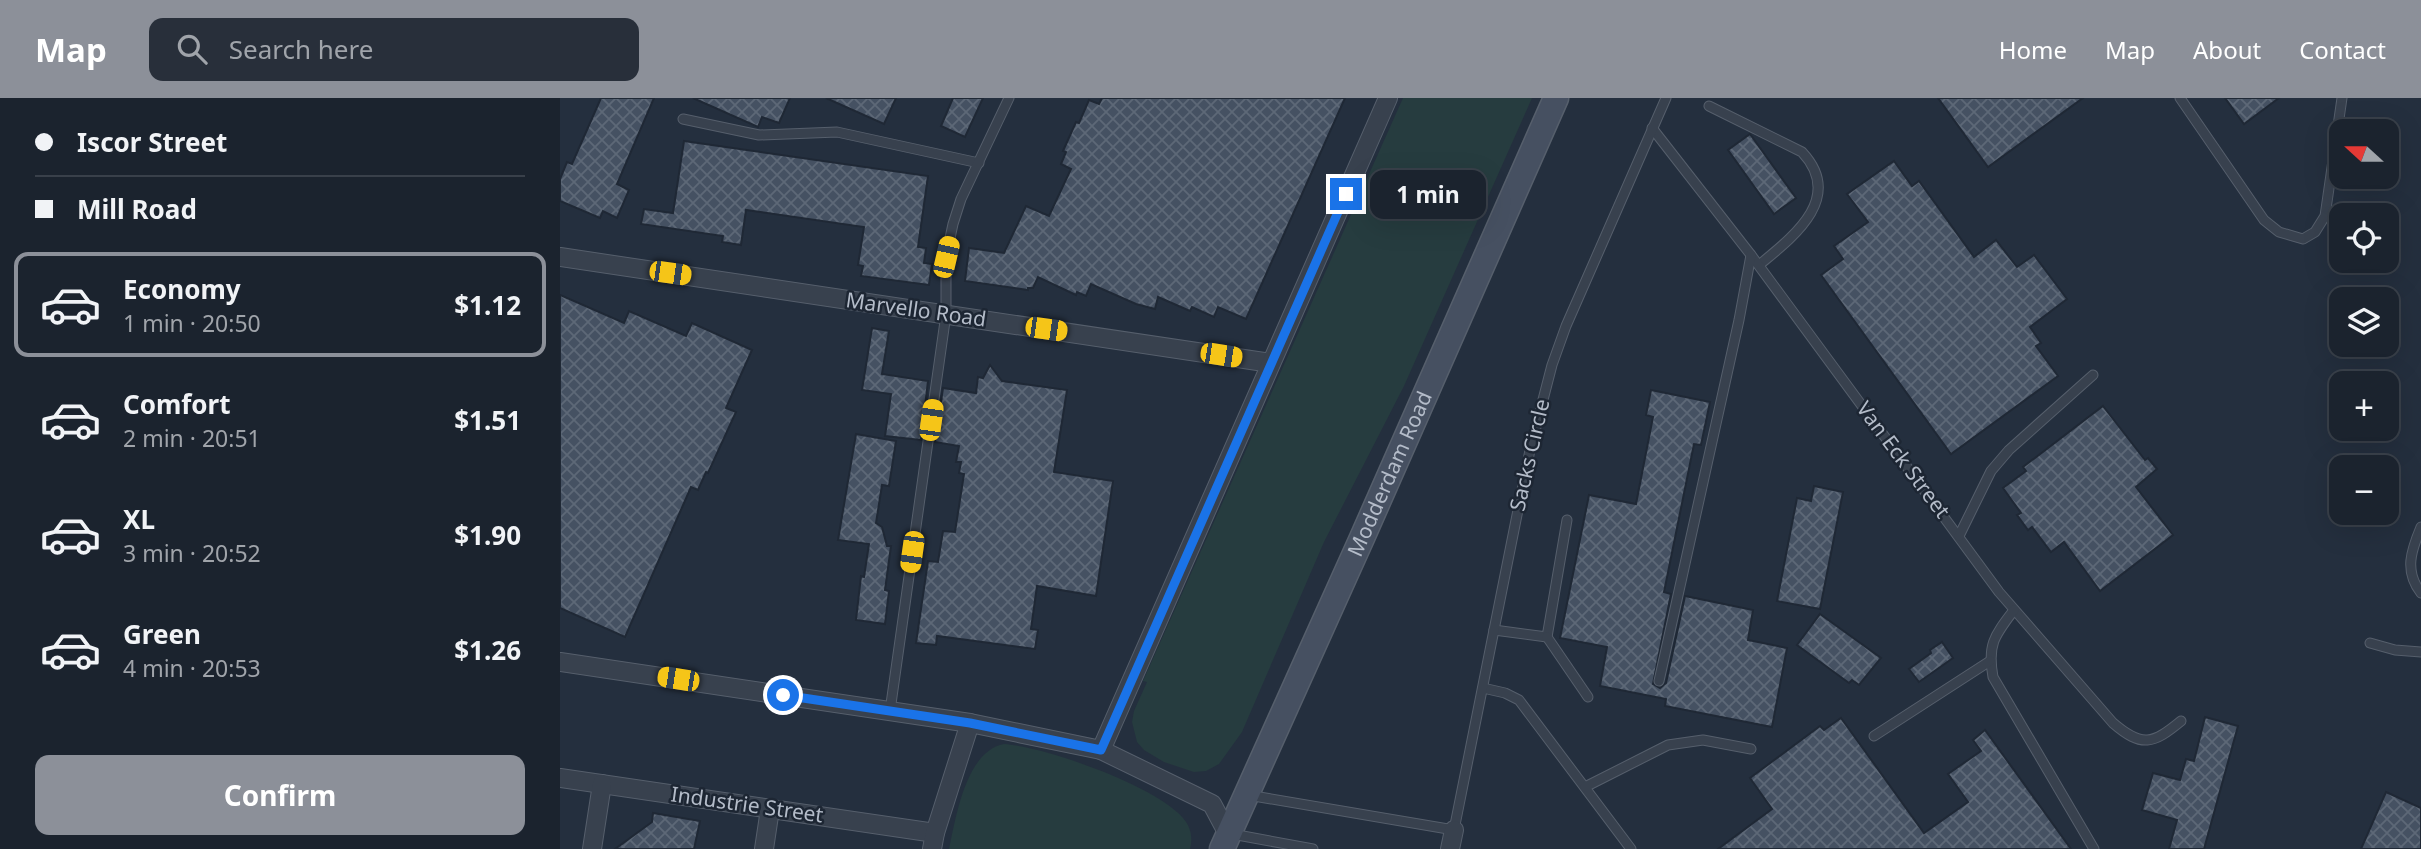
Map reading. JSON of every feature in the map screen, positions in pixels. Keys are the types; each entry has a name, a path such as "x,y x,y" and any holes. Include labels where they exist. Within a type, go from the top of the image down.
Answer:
{"street":[{"path":"1101,750 1388,98"},
{"name":"Modderdam Road","path":"1225,841 1357,550 1556,98"},
{"name":"Marvello Road","path":"560,257 1271,363"},
{"path":"560,662 970,723 1101,750 1212,804 1245,794"},
{"path":"933,841 970,723"},
{"name":"Industrie Street","path":"560,779 770,809 933,841"},
{"path":"592,849 602,784"},
{"path":"1212,804 1225,841"},
{"path":"764,849 770,809"},
{"name":"Sacks Circle","path":"1450,849 1454,830"}],"lane":[{"path":"890,711 946,314 948,246 961,200 1009,98"},
{"name":"Sacks Circle","path":"1454,830 1530,450 1552,365 1566,326 1666,98"},
{"path":"2180,98 2264,220 2279,232 2303,239 2315,233 2325,216 2342,98"},
{"path":"1709,106 1802,152 1814,165 1819,181 1816,199 1806,223 1759,265"},
{"path":"683,120 759,135 837,132 979,163"},
{"name":"Van Eck Street","path":"1652,128 1759,265 2014,610 2113,723 2128,736 2155,741 2181,722"},
{"path":"1659,681 1751,255"},
{"path":"1959,536 1991,471 2009,450 2093,375"},
{"path":"1567,520 1547,637 1588,697"},
{"path":"2421,527 2409,564 2413,583 2421,593"},
{"path":"2014,610 1995,635 1991,645 1993,677 2094,849"},
{"path":"1494,630 1547,637"},
{"path":"2370,643 2395,650 2421,652"},
{"path":"1874,736 1990,661"},
{"path":"1483,688 1505,693 1519,700 1631,849"},
{"path":"1585,787 1668,745 1703,740 1751,749"},
{"path":"1245,794 1454,830"},
{"path":"1225,841 1313,849"}],"green space":[{"path":"1403,98 1532,98 1404,386 1324,542 1242,732 1219,764 1206,771 1194,772 1164,762 1144,750 1137,742 1132,722 1147,682 1143,681"},
{"path":"1004,744 1072,760 1150,793 1186,821 1191,833 1190,849 949,849 959,804 972,772 980,759 991,749"}],"building":[{"path":"601,98 654,98 617,184 629,190 617,218 603,211 600,218 560,201 560,179 567,162 572,164"},
{"path":"693,98 790,98 779,123 762,117 758,127"},
{"path":"826,98 896,98 884,124"},
{"path":"953,98 983,98 965,137 941,126"},
{"path":"1102,98 1345,98 1246,319 1218,307 1214,317 1192,307 1190,311 1158,297 1155,309 1136,304 1091,284 1086,296 1077,292 1076,295 1038,277 1033,288 1028,290 965,281 969,248 1004,253 1026,206 1049,216 1071,169 1061,164 1066,152 1063,151 1076,122 1079,123 1089,100 1099,104"},
{"path":"1938,98 2083,98 1988,167"},
{"path":"2225,98 2279,98 2244,124"},
{"path":"1750,134 1796,198 1774,214 1728,150"},
{"path":"684,141 928,176 918,247 926,248 924,263 932,264 929,285 861,276 863,266 858,265 864,227 746,210 741,245 722,242 723,236 641,224 644,209 673,213"},
{"path":"1894,161 1912,186 1919,181 1974,257 1996,240 2017,267 2034,255 2067,299 2030,327 2041,343 2036,346 2058,376 1951,454 1821,275 1843,259 1834,246 1868,222 1847,194"},
{"path":"560,295 624,323 629,311 686,336 692,323 752,350 726,408 736,412 698,490 691,487 625,637 560,608"},
{"path":"872,328 889,331 882,374 928,381 921,440 885,436 891,394 862,390"},
{"path":"990,365 1002,381 1067,390 1054,472 1113,481 1096,596 1037,586 1031,629 1038,630 1035,649 937,636 936,645 916,643 928,561 938,562 943,531 955,532 964,474 959,473 961,462 956,462 959,446 935,442 943,388 976,393 978,377 983,378"},
{"path":"1651,390 1710,402 1701,445 1694,444 1664,592 1671,594 1653,684 1660,688 1666,683 1685,596 1753,610 1748,640 1787,648 1772,727 1665,706 1666,699 1600,686 1607,647 1560,638 1589,495 1636,504 1653,417 1646,415"},
{"path":"2103,406 2145,460 2148,458 2157,469 2136,487 2173,535 2100,591 2064,542 2051,552 2032,527 2028,530 2017,515 2021,513 2003,488 2026,471 2023,467"},
{"path":"856,434 896,441 889,486 882,485 876,523 882,527 887,546 891,546 885,590 889,591 885,624 856,620 861,576 864,577 869,544 838,540"},
{"path":"1814,486 1843,492 1820,609 1777,601 1797,498 1811,501"},
{"path":"1820,614 1881,658 1859,685 1852,680 1849,683 1797,645"},
{"path":"1942,642 1953,658 1919,682 1909,669"},
{"path":"2205,717 2238,726 2204,849 2169,849 2177,820 2142,810 2153,773 2180,780 2186,759 2194,761"},
{"path":"1841,718 1924,833 1968,802 1948,774 1981,751 1973,740 1985,730 2071,849 1718,849 1772,809 1750,778 1820,726 1824,730"},
{"path":"2386,792 2421,808 2421,849 2361,849"},
{"path":"653,813 700,821 694,849 615,849 652,822"}],"route":[{"path":"783,695 970,723 1101,750 1346,194"}]}
